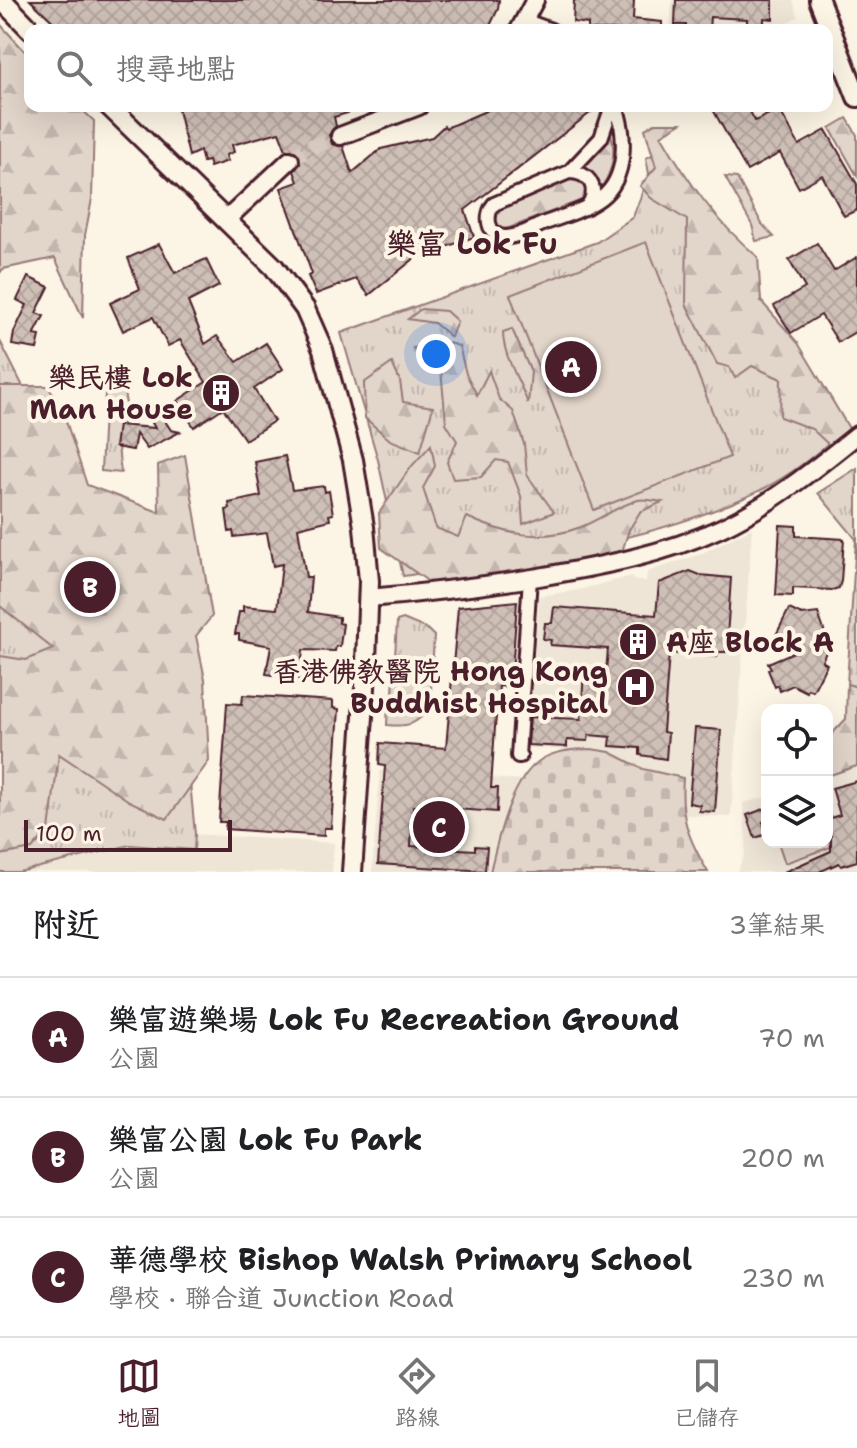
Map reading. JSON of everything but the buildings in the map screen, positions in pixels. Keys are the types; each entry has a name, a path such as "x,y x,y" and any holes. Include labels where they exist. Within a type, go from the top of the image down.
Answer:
{"main road":[{"path":"2,0 25,24"},
{"path":"819,0 828,24"},
{"path":"833,36 857,97"},
{"path":"115,112 274,267 305,309 323,350 353,460 364,527 369,598 352,872"}],"street":[{"path":"522,24 528,0"},
{"path":"523,24 535,0"},
{"path":"340,136 403,112"},
{"path":"612,112 601,138 569,172 497,202 489,212 491,228 501,236 509,236 587,207 604,196 619,171 623,142 617,112"},
{"path":"226,220 290,160"},
{"path":"569,172 581,173 592,184 593,194 587,207"},
{"path":"369,598 443,592 630,560 723,527 779,494 857,435"},
{"path":"520,756 530,578"}],"shaded area":[{"path":"672,0 793,0 798,17 784,24 670,24"},
{"name":"香港佛教醫院 Hong Kong Buddhist Hospital","path":"752,528 731,817 683,815 683,778 643,769 610,752 527,748 539,596 632,576 633,580 646,581 647,572 700,554"},
{"path":"857,763 857,872 737,872 746,842 743,803 761,798 761,848 833,848 833,770"},
{"path":"380,771 522,780 504,820 490,872 372,872"},
{"path":"195,834 334,843 332,872 19,872 130,845 193,850"}],"green space":[{"path":"0,24 24,50 24,112 84,112 94,121 92,199 85,235 83,318 55,258 3,269 0,273"},
{"path":"847,118 857,135 857,176 830,128"},
{"path":"655,123 681,123 661,135 704,200 729,230 758,257 761,301 798,343 850,430 843,458 812,429 780,417 781,379 752,366 735,378 729,367 717,364 686,304 687,220 651,198 640,186 656,167 645,129"},
{"path":"611,134 611,167 603,185 597,186 580,167"},
{"path":"658,152 846,427 807,461 774,483 721,508 677,523 632,536 540,555 403,576 378,460 341,333 597,242 633,217 649,174 646,158"},
{"path":"725,177 737,178 762,224 774,237 756,241 752,225"},
{"path":"577,178 586,190 582,200 509,228 502,229 494,221 495,214 501,208"},
{"path":"646,242 730,457 594,510 510,295"},
{"path":"421,309 446,311 457,321 451,337 434,323 408,319"},
{"path":"512,329 531,372 528,404 504,341 503,332"},
{"path":"0,341 92,523 177,646 194,850 130,845 19,872 0,872"},
{"path":"442,341 459,346 466,374 477,395 489,371 499,399 513,411 524,444 527,475 554,512 523,524 521,496 508,462 496,460 481,477 453,479 447,462 457,441 446,423 441,370 423,359 413,348"},
{"path":"392,363 400,381 403,402 433,407 420,452 390,440 365,418 364,383"},
{"path":"114,367 123,385 126,404 118,446 121,473 101,471 106,373"},
{"path":"0,386 48,386 63,412 87,485 159,512 158,465 185,455 212,616 196,636 205,679 209,761 167,819 129,801 59,754 49,830 32,849 0,855 0,656 26,660 53,649 0,606"},
{"path":"431,445 435,466 423,488 436,528 458,537 467,517 509,532 552,534 581,527 638,500 662,502 640,512 629,530 621,555 592,578 544,582 519,570 476,584 429,582 381,548 379,513 410,468"},
{"path":"857,468 857,687 847,684 856,539 818,493"},
{"path":"403,619 427,629 434,636 430,708 411,724 387,725 388,702 393,693 397,621"},
{"path":"847,684 857,687 857,766 833,774 833,733 846,719"},
{"path":"591,749 610,752 643,769 683,778 687,827 708,872 490,872 507,810 531,768 554,754"},
{"path":"780,848 828,848 785,863"}],"tunnel":[{"path":"290,160 313,146 340,136"}],"place":[{"name":"樂富遊樂場 Lok Fu Recreation Ground","path":"571,367"},
{"name":"樂民樓 Lok Man House","path":"221,393"},
{"name":"樂富公園 Lok Fu Park","path":"90,587"},
{"name":"A座 Block A","path":"638,642"},
{"name":"香港佛教醫院 Hong Kong Buddhist Hospital","path":"636,687"},
{"name":"華德學校 Bishop Walsh Primary School","path":"439,827"}],"district":[{"name":"樂富 Lok Fu","path":"472,243"}]}
